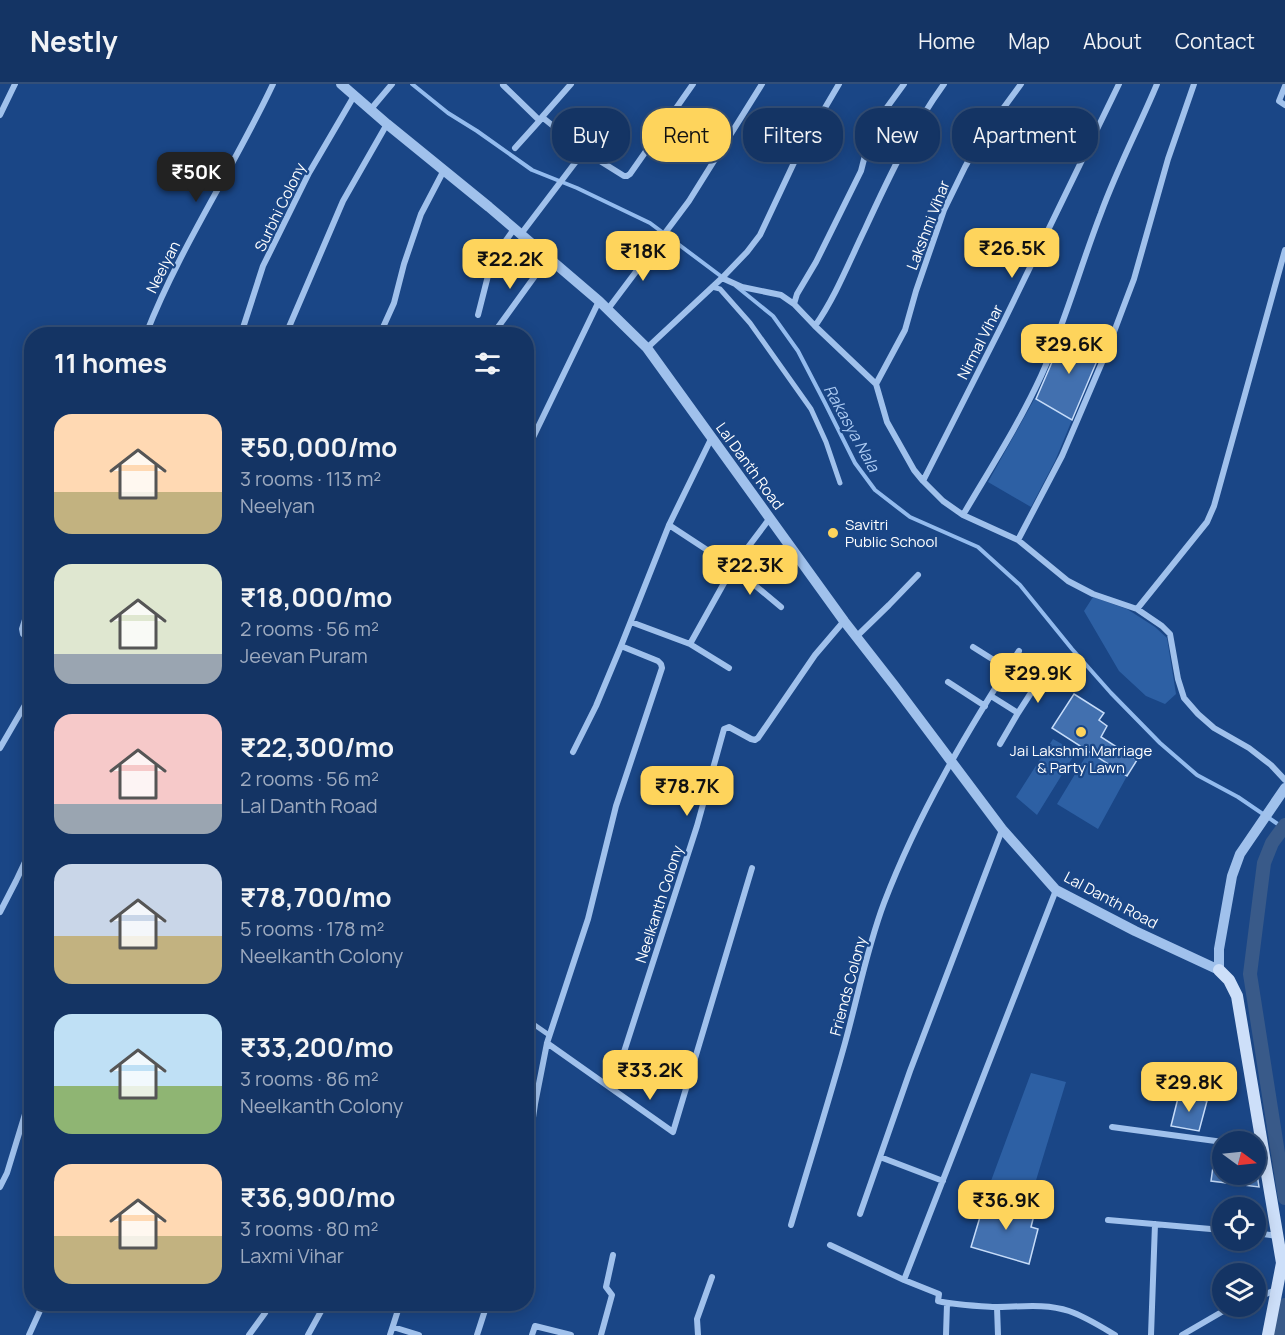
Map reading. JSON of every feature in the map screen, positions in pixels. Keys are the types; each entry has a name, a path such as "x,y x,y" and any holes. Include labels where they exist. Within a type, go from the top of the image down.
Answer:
{"main road":[{"path":"1219,970 1230,980 1237,996 1257,1131"},
{"path":"1266,1181 1283,1262 1268,1335"}],"street":[{"path":"0,115 15,84"},
{"name":"Neelyan","path":"149,327 193,234 253,126 273,84"},
{"name":"Lal Danth Road","path":"341,84 599,301 647,348 856,637 1002,829 1056,890 1135,931 1219,970"},
{"path":"371,108 392,84"},
{"path":"515,148 570,84"},
{"path":"602,162 624,176 630,174 693,84"},
{"path":"608,309 688,201 762,84"},
{"path":"647,348 722,278 760,235 799,152 839,84"},
{"path":"794,304 797,294 816,262 861,171 872,128 904,84"},
{"path":"815,326 836,294 870,218 911,136 944,84"},
{"name":"Lakshmi Vihar","path":"876,384 905,330 944,210 964,167 980,140 1021,84"},
{"name":"Nirmal Vihar","path":"924,481 1119,84"},
{"path":"963,515 1041,378 1101,212 1157,84"},
{"path":"1018,540 1062,456 1106,353 1130,290 1168,159 1194,84"},
{"path":"503,85 552,127"},
{"path":"1285,86 1279,101 1285,105"},
{"name":"Surbhi Colony","path":"243,327 263,266 309,173 354,96"},
{"path":"289,327 343,201 387,124"},
{"path":"478,315 492,260 555,189 575,162"},
{"path":"383,327 394,303 404,264 422,214 444,169"},
{"path":"1137,609 1207,522 1214,506 1285,250"},
{"path":"498,327 548,258"},
{"path":"722,278 742,286 781,295 794,304 876,384 887,422 914,470 944,501 963,515 1018,540 1068,580 1093,594 1137,609 1162,626 1170,634 1178,679 1184,698 1214,728 1249,748 1271,765 1285,780"},
{"path":"712,287 720,289 750,323 811,409 826,441 840,483"},
{"path":"534,435 599,301"},
{"path":"573,752 596,706 669,525 711,439"},
{"path":"690,644 733,567 770,518"},
{"path":"669,525 733,567 782,607"},
{"path":"856,637 918,575"},
{"name":"Neelkanth Colony","path":"612,1089 697,826 724,729 729,727 751,739 758,738 815,655 844,621"},
{"path":"631,622 690,644 729,668"},
{"path":"534,1111 549,1035 588,919 616,806 662,668 658,661 621,646"},
{"path":"973,647 1008,669"},
{"name":"Friends Colony","path":"791,1225 884,904 917,825 951,761 1019,651"},
{"path":"948,682 985,706"},
{"path":"1000,744 1038,682"},
{"path":"991,696 1018,713"},
{"path":"0,748 24,707"},
{"path":"1219,970 1220,949 1232,876 1240,854 1285,788"},
{"path":"860,1214 910,1071 1002,829"},
{"path":"0,912 24,864"},
{"path":"547,1043 673,1132 752,868"},
{"path":"904,1281 1056,890"},
{"path":"534,1025 549,1035"},
{"path":"0,1187 7,1173 24,1117"},
{"path":"1113,1127 1212,1140"},
{"path":"880,1157 943,1181"},
{"path":"1108,1220 1212,1229"},
{"path":"1151,1335 1155,1224"},
{"path":"1266,1234 1277,1236"},
{"path":"830,1245 904,1281 939,1294 938,1301 947,1304 997,1307 1037,1306 1067,1310 1091,1320 1115,1335"},
{"path":"601,1335 612,1295 606,1287 613,1255"},
{"path":"698,1335 697,1318 711,1277"},
{"path":"1266,1294 1277,1290"},
{"path":"946,1335 947,1304"},
{"path":"997,1307 998,1335"},
{"path":"29,1335 40,1311"},
{"path":"249,1335 266,1311"},
{"path":"308,1335 321,1311"},
{"path":"390,1335 398,1311"},
{"path":"477,1335 484,1311"},
{"path":"1182,1335 1213,1317"},
{"path":"532,1335 535,1326 571,1335"},
{"path":"393,1327 419,1335"}],"shaded area":[{"path":"1035,398 1072,420 1055,461 1031,507 988,482"},
{"path":"1093,597 1127,609 1155,627 1167,638 1176,694 1165,704 1146,696 1119,671 1084,611"},
{"path":"1053,739 1076,752 1037,815 1016,797"},
{"path":"1089,751 1127,776 1098,829 1057,804"},
{"path":"1031,1073 1066,1082 1030,1200 988,1189"}],"building":[{"path":"1065,332 1102,349 1072,420 1036,399"},
{"name":"Jai Lakshmi Marriage & Party Lawn","path":"1074,694 1104,713 1099,720 1107,726 1101,737 1137,760 1127,776 1052,728"},
{"path":"1179,1094 1207,1101 1199,1131 1171,1126"},
{"path":"986,1197 1035,1211 1031,1227 1038,1229 1029,1264 971,1247"}],"waterway":[{"name":"Rakasya Nala","path":"412,84 448,113 532,170 577,188 650,223 722,277"},
{"name":"Rakasya Nala","path":"736,286 773,316 798,351 855,463 875,490 910,517 978,547 1020,585 1072,649 1160,743 1197,775 1238,797 1285,829"},
{"path":"1285,825 1272,843 1264,863 1250,974 1285,1198"},
{"path":"1280,1335 1285,1305"}],"place":[{"name":"Savitri Public School","path":"833,533"},
{"name":"Jai Lakshmi Marriage & Party Lawn","path":"1081,732"}]}
